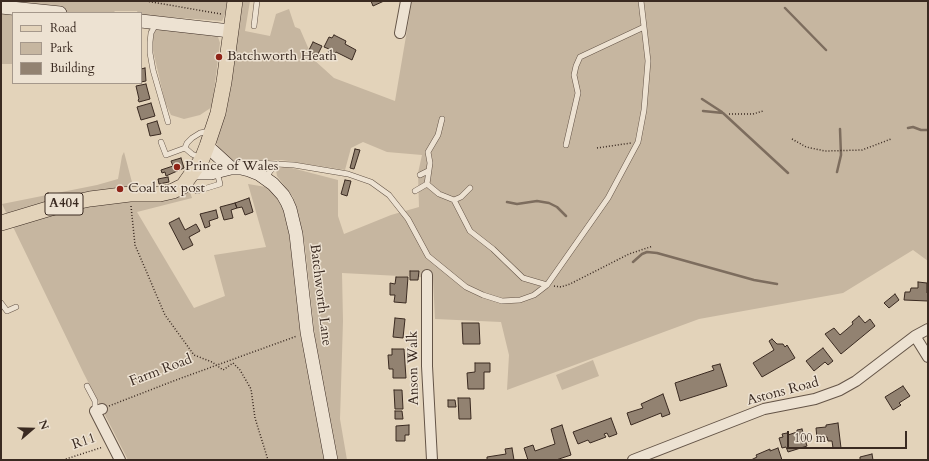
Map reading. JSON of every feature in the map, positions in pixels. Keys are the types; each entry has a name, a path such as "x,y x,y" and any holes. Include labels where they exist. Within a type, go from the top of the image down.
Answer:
{"main road":[{"name":"A404","path":"1,223 61,205 90,199 130,194 160,194 173,191 183,186 193,173 204,153 213,131 224,82 235,1"}],"street":[{"path":"400,33 406,1"},
{"path":"1,7 50,12"},
{"path":"142,21 230,31"},
{"name":"Batchworth Lane","path":"204,153 236,168 259,174 266,178 283,195 290,209 296,234 307,332 331,460"},
{"path":"193,173 217,172 236,168"},
{"name":"Anson Walk","path":"428,275 427,366 432,460"},
{"name":"Astons Road","path":"633,460 764,409 815,399 840,390 856,381 915,336 928,329"},
{"path":"915,336 928,357"},
{"path":"98,410 111,444 120,460"}],"lane":[{"path":"254,26 257,1"},
{"path":"236,168 258,163 294,165 360,177 383,189 389,195 408,219 428,256 466,287 483,295 502,300 520,300 534,295 548,284 608,198 638,142 644,110 648,61 641,1"},
{"path":"156,23 151,33 150,53 156,81 168,122"},
{"path":"566,145 578,92 574,75 580,57 644,27"},
{"path":"427,184 430,163 428,152 438,135 442,119"},
{"path":"160,142 166,155 185,148 187,143 192,138 200,133 213,131"},
{"path":"185,148 192,154 204,153"},
{"path":"266,178 270,171 278,164"},
{"path":"420,175 428,171"},
{"path":"197,191 220,184 217,172"},
{"path":"427,184 439,194 455,201 470,231 493,249 523,278 548,284"},
{"path":"415,191 427,184"},
{"path":"455,201 470,188"},
{"path":"1,303 7,311 16,307"},
{"path":"87,386 98,410"}],"path":[{"path":"146,1 228,16"},
{"path":"729,114 753,114 763,111"},
{"path":"792,139 806,147 825,151 862,150 891,139"},
{"path":"597,148 638,142"},
{"path":"131,206 135,245 165,315 194,355 212,362 223,370 233,363 240,370 251,389 255,418 268,460"},
{"path":"548,284 561,287 570,284 629,254 653,246"},
{"name":"Farm Road","path":"98,410 289,339"},
{"name":"R11","path":"63,460 111,444"}],"green space":[{"path":"1,1 229,1 228,8 222,21 142,15 142,12 137,11 12,12 12,64 1,64"},
{"path":"240,1 250,1 245,31 270,36 276,14 289,9 295,27 300,29 313,59 334,78 395,101 412,1 928,1 928,261 913,250 843,293 699,319 507,390 509,355 501,322 435,319 433,279 342,273 343,321 340,419 347,460 338,460 317,356 305,246 293,197 277,176 276,170 283,167 288,167 338,180 338,216 344,234 391,215 419,207 418,173 422,155 387,152 363,142 351,148 345,170 282,160 263,160 241,164 232,161 221,153 216,142"},
{"path":"148,29 213,34 218,37 220,43 212,107 200,115 184,119 171,115 165,102"},
{"path":"124,152 133,186 140,201 189,189 192,198 137,212 194,308 225,296 214,255 266,247 248,184 272,188 286,212 325,460 128,460 84,374 2,204 97,185 118,179"},
{"path":"593,360 599,376 562,390 556,375"}],"building":[{"path":"371,1 384,1 373,6"},
{"path":"334,35 346,41 345,44 356,50 352,60 336,52 334,56 328,53 329,49 324,47 329,37 332,38"},
{"path":"313,42 322,46 317,56 308,52"},
{"path":"145,68 146,81 142,82 142,69"},
{"path":"146,84 150,99 139,102 136,86"},
{"path":"151,103 155,116 141,120 137,107"},
{"path":"157,121 161,134 150,136 147,124"},
{"path":"355,149 360,150 354,169 350,168"},
{"name":"Prince of Wales","path":"181,158 184,168 166,176 165,172 162,173 161,170 173,166 171,161"},
{"path":"168,177 169,182 159,184 158,179"},
{"path":"345,180 351,181 347,196 341,194"},
{"path":"249,198 253,212 245,215 242,207 237,208 235,203"},
{"path":"235,203 237,208 231,210 233,218 224,220 220,207"},
{"path":"216,210 218,218 209,221 210,226 205,228 200,214"},
{"path":"179,218 185,230 196,224 200,231 189,237 193,245 183,250 169,223"},
{"path":"410,271 419,271 418,280 410,280"},
{"path":"396,277 408,277 406,303 394,302 395,295 390,295 390,283 395,284"},
{"path":"918,282 927,283 928,301 904,300 905,292 910,292 911,288 918,288"},
{"path":"895,294 899,300 889,308 884,303"},
{"path":"859,316 865,323 870,319 875,326 841,354 825,334 834,328 840,335 853,324 852,322"},
{"path":"395,318 405,319 403,338 393,337"},
{"path":"462,323 479,323 480,344 463,344"},
{"path":"772,339 777,344 783,344 785,347 787,345 795,358 762,377 753,363 774,350 769,341"},
{"path":"823,348 833,361 828,365 825,362 814,371 806,361"},
{"path":"392,349 404,349 406,378 393,378 393,369 389,369 388,355 392,355"},
{"path":"475,363 490,363 490,372 484,372 484,389 468,389 467,373 475,372"},
{"path":"720,364 727,386 680,401 675,383 714,370 712,366"},
{"path":"903,386 910,396 899,403 901,405 893,410 885,397"},
{"path":"394,390 402,390 403,409 395,409"},
{"path":"663,394 670,414 662,417 661,413 631,425 627,413 643,408 641,404"},
{"path":"458,398 470,398 471,419 459,419"},
{"path":"448,400 455,400 456,407 448,407"},
{"path":"395,411 402,411 403,419 395,419"},
{"path":"611,418 617,434 609,437 607,433 604,434 606,437 590,443 588,440 578,444 573,432"},
{"path":"838,423 841,448 833,448 832,441 828,441 827,437 817,438 816,428 826,427 826,425"},
{"path":"409,425 409,435 405,435 405,441 396,441 396,426"},
{"path":"562,425 571,455 556,460 528,460 524,448 533,445 535,451 555,444 551,429"},
{"path":"802,429 807,446 788,452 786,447 782,448 779,438 783,437 782,434 787,433 788,435"},
{"path":"512,448 514,460 487,460 487,457 506,454 505,449"},
{"path":"778,448 782,460 751,460 757,457 756,455 770,449 770,451"},
{"path":"872,454 873,460 860,460 860,457"}],"waterway":[{"path":"785,8 826,50"},
{"path":"702,99 722,112"},
{"path":"703,111 723,113 788,173"},
{"path":"908,128 913,127 921,130 928,130"},
{"path":"837,172 841,155 840,129"},
{"path":"507,202 517,204 537,201 549,203 557,207 566,216"},
{"path":"633,262 642,254 647,252 657,253 754,280 777,284"}],"place":[{"name":"Batchworth Heath","path":"219,57"},
{"name":"Prince of Wales","path":"177,167"},
{"name":"Coal tax post","path":"120,189"}]}
